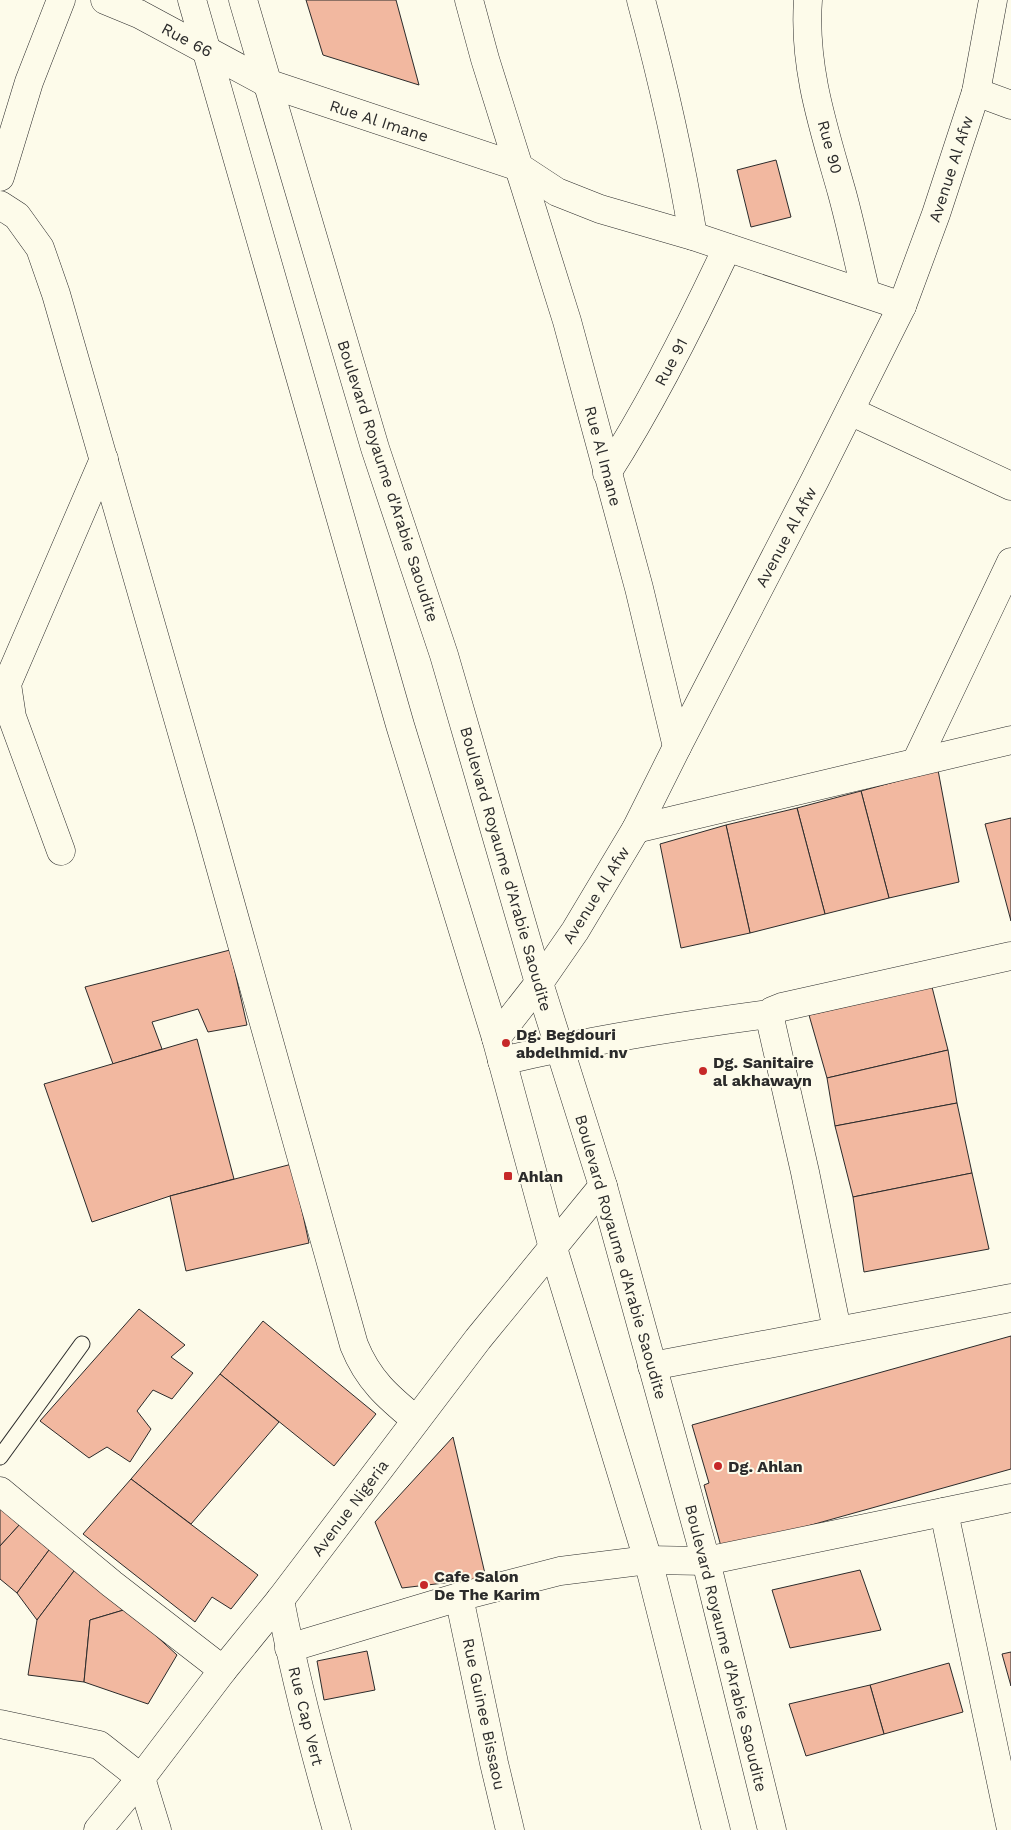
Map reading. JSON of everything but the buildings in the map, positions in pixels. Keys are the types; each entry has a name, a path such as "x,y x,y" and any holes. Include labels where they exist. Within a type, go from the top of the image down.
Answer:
{"street":[{"path":"0,177 29,82 61,0"},
{"name":"Rue 66","path":"105,0 139,14 267,83"},
{"path":"192,0 398,716 499,1049 553,1248 648,1560 716,1830"},
{"name":"Boulevard Royaume d'Arabie Saoudite","path":"243,0 375,448 444,655 539,983 603,1186 706,1562 772,1830"},
{"name":"Rue Al Imane","path":"469,0 567,321 639,588 677,747"},
{"path":"641,0 658,63 680,164 693,236"},
{"name":"Rue 90","path":"808,0 807,47 814,88 844,200 866,293"},
{"name":"Avenue Al Afw","path":"499,1049 539,983 575,932 636,829 902,306 936,214 976,92 993,0"},
{"name":"Rue Al Imane","path":"267,83 519,167 557,192 600,209 693,236 902,306"},
{"path":"976,92 1011,105"},
{"path":"0,205 18,216 40,248 104,459 347,1324 360,1360 370,1374 385,1394 416,1420"},
{"name":"Rue 91","path":"607,473 628,440 681,344 727,248"},
{"path":"850,411 1011,486"},
{"path":"60,851 12,717 7,684 104,459"},
{"path":"916,762 1011,562"},
{"path":"636,829 1011,740"},
{"path":"499,1049 560,1048 692,1025 769,1014 772,1010 782,1007 1011,956"},
{"path":"769,1014 805,1172 837,1330"},
{"name":"Avenue Nigeria","path":"98,1830 280,1600 478,1339 603,1186"},
{"path":"652,1366 1011,1298"},
{"path":"0,1491 112,1584 223,1670"},
{"path":"289,1648 459,1597 560,1571 648,1560 706,1562 1011,1498"},
{"path":"944,1512 1011,1829"},
{"name":"Rue Guinee Bissaou","path":"459,1597 510,1830"},
{"name":"Rue Cap Vert","path":"280,1600 289,1648 337,1830"},
{"path":"0,1724 99,1745 141,1778 157,1830"}],"lane":[{"path":"0,1457 82,1344"}],"place":[{"name":"Dg. Begdouri abdelhmid. nv","path":"506,1043"},
{"name":"Dg. Sanitaire al akhawayn","path":"703,1071"},
{"name":"Ahlan","path":"508,1176"},
{"name":"Dg. Ahlan","path":"718,1466"},
{"name":"Cafe Salon De The Karim","path":"424,1585"}]}
